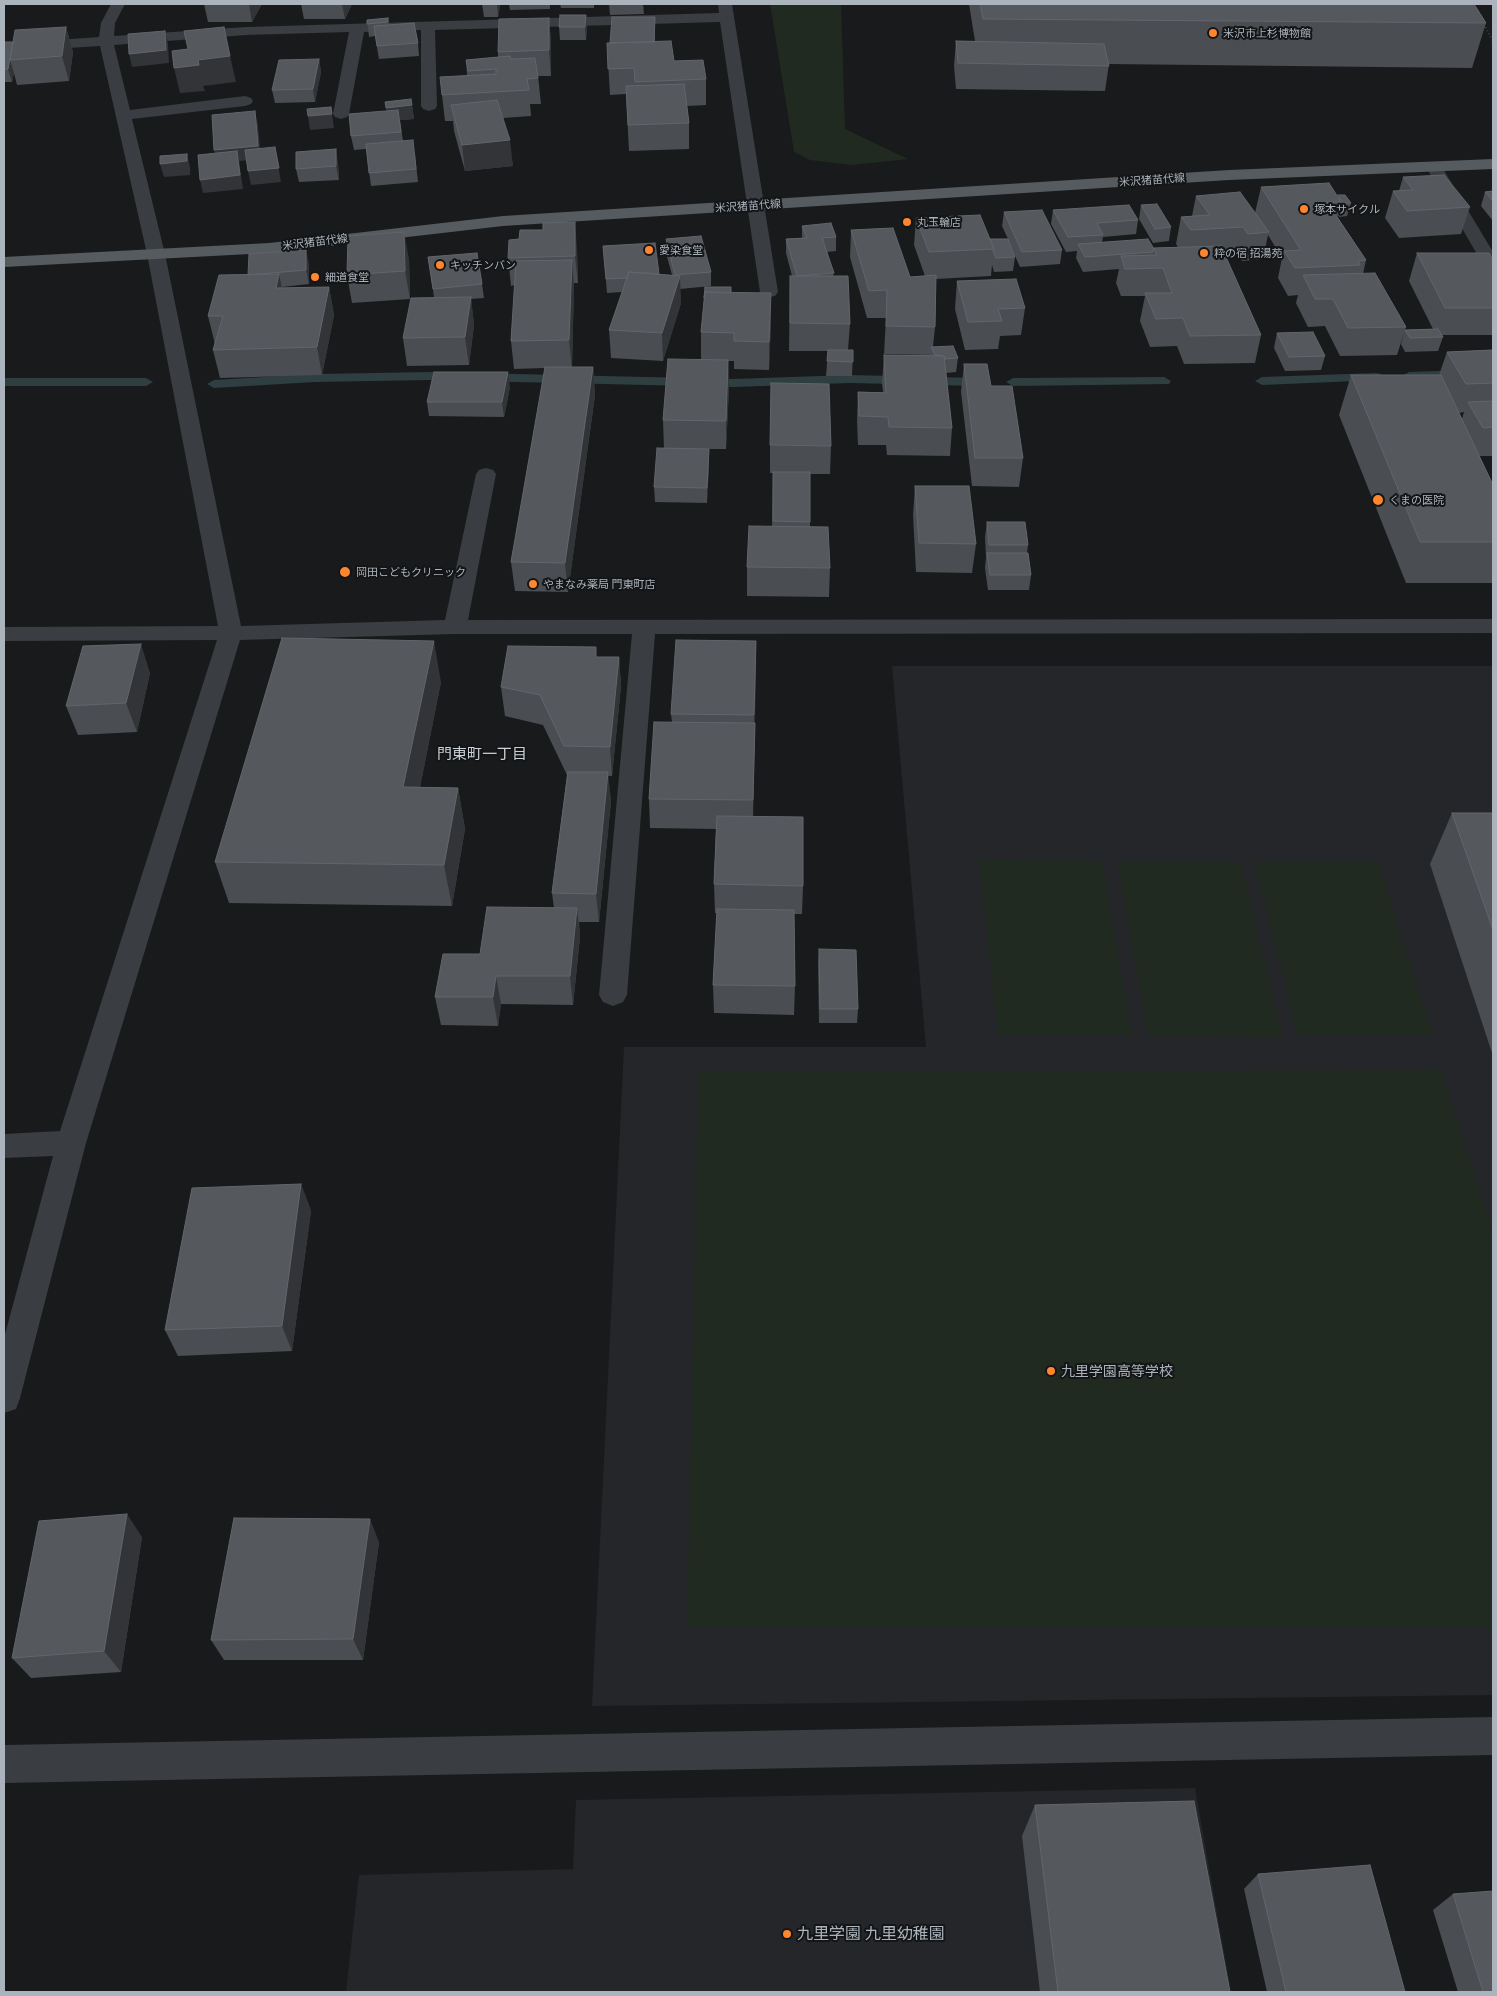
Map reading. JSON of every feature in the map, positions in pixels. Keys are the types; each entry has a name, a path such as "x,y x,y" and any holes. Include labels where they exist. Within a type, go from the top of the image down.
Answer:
{"main road":[{"name":"米沢猪苗代線","path":"4,262 269,248 503,221 1229,176 1493,164"}],"street":[{"path":"4,1398 71,1143 231,633 156,254 106,41 108,23 118,4"},
{"path":"4,48 246,31 428,27 726,10 769,292"},
{"path":"428,27 429,106"},
{"path":"341,114 357,29"},
{"path":"124,115 245,101"},
{"path":"1434,167 1493,266"},
{"path":"455,627 486,474"},
{"path":"4,634 231,633 455,627 1493,626"},
{"path":"612,995 644,628"},
{"path":"4,1146 71,1143"},
{"path":"4,1764 1493,1736"}],"path":[{"path":"1481,18 1493,41"}],"shaded area":[{"path":"770,4 841,4 845,129 908,159 852,165 810,160 794,152"},
{"name":"九里学園高等学校","path":"892,666 1493,666 1493,1695 592,1706 624,1047 926,1047"},
{"path":"979,860 1102,861 1132,1035 998,1035"},
{"path":"1117,861 1240,862 1283,1037 1148,1036"},
{"path":"1254,861 1378,862 1433,1036 1298,1035"},
{"path":"1441,1070 1493,1231 1493,1627 687,1628 698,1072"},
{"name":"九里学園 九里幼稚園","path":"1195,1788 1231,1992 346,1992 359,1875 573,1869 576,1800"}],"building":[{"path":"980,4 1474,4 1486,23 983,19"},
{"path":"560,15 586,15 585,27 559,27"},
{"path":"612,17 655,17 654,42 610,43"},
{"path":"388,18 388,22 367,24 367,20"},
{"path":"549,18 549,50 498,52 499,19"},
{"path":"414,23 418,43 377,46 374,26"},
{"path":"66,27 62,56 10,60 15,30"},
{"path":"224,27 230,56 198,60 199,65 174,68 172,51 188,49 184,31"},
{"path":"165,31 166,50 129,54 128,34"},
{"path":"671,41 674,61 703,60 706,79 635,82 634,68 608,69 607,43"},
{"path":"956,41 1104,44 1109,66 958,63"},
{"path":"4,42 13,42 8,69 4,69"},
{"path":"510,56 511,59 535,58 538,78 527,79 529,90 442,95 440,77 496,74 496,69 468,71 466,60"},
{"path":"319,59 313,89 272,90 279,60"},
{"path":"684,84 689,123 628,125 626,86"},
{"path":"411,99 412,105 386,108 385,102"},
{"path":"497,100 510,140 462,145 451,105"},
{"path":"331,107 332,114 308,116 307,109"},
{"path":"398,110 401,132 351,136 349,114"},
{"path":"255,111 258,146 214,150 212,115"},
{"path":"413,140 416,169 369,173 366,144"},
{"path":"275,147 279,168 248,171 245,150"},
{"path":"336,149 336,166 296,169 296,152"},
{"path":"237,151 240,175 200,180 198,155"},
{"path":"187,154 187,161 160,164 160,156"},
{"path":"1444,175 1470,207 1407,211 1393,191 1413,190 1403,177"},
{"path":"1329,183 1341,202 1327,202 1366,260 1358,261 1360,265 1295,268 1284,251 1301,250 1261,187"},
{"path":"1493,191 1493,201 1485,192"},
{"path":"1240,192 1269,232 1248,234 1243,227 1191,230 1181,217 1210,215 1196,196"},
{"path":"1338,195 1345,195 1351,203 1343,203"},
{"path":"1157,204 1171,227 1155,229 1141,205"},
{"path":"1129,205 1138,220 1097,223 1103,235 1068,237 1053,210"},
{"path":"1042,210 1062,250 1022,252 1004,212"},
{"path":"980,215 994,249 929,252 916,218"},
{"path":"575,222 575,256 508,258 509,240 519,239 520,230 543,230 543,223"},
{"path":"831,223 836,237 822,238 834,273 797,276 786,239 807,238 802,226"},
{"path":"893,228 910,277 936,275 935,327 886,326 887,290 869,291 851,230"},
{"path":"404,232 405,271 347,275 348,236"},
{"path":"701,236 711,272 675,275 666,239"},
{"path":"990,239 1008,239 1015,257 996,258"},
{"path":"1148,239 1154,249 1153,252 1085,257 1078,244"},
{"path":"655,243 659,274 629,272 627,278 606,279 603,246"},
{"path":"1221,246 1261,335 1190,336 1183,318 1156,319 1145,293 1172,293 1163,268 1125,269 1121,256 1157,255 1154,248"},
{"path":"306,250 306,270 248,275 249,254"},
{"path":"477,253 482,284 433,289 428,257"},
{"path":"1417,253 1489,253 1493,260 1493,308 1445,308"},
{"path":"572,260 569,340 511,341 516,261"},
{"path":"629,272 680,276 662,333 609,330"},
{"path":"1375,273 1406,327 1348,328 1333,299 1315,299 1303,275"},
{"path":"279,274 276,288 329,287 317,347 213,350 223,316 208,316 219,275"},
{"path":"790,276 848,276 850,324 790,323"},
{"path":"1016,279 1025,308 998,309 1002,321 968,322 957,281"},
{"path":"705,287 731,287 731,293 705,292 704,298"},
{"path":"705,292 771,293 769,342 734,341 734,333 701,332"},
{"path":"471,297 465,337 403,338 411,298"},
{"path":"1438,329 1443,337 1410,338 1405,330"},
{"path":"1313,332 1325,356 1289,357 1277,333"},
{"path":"953,346 958,358 945,359 944,356 935,355 931,347"},
{"path":"828,350 853,350 853,362 827,361"},
{"path":"1493,350 1493,383 1466,384 1447,352"},
{"path":"884,355 944,356 952,428 889,427 888,417 859,416 858,392 886,393"},
{"path":"668,359 728,360 726,421 663,420"},
{"path":"964,364 987,364 991,386 1012,386 1023,458 975,458"},
{"path":"545,367 593,367 565,563 511,562"},
{"path":"434,372 508,372 502,402 427,402"},
{"path":"1351,375 1441,375 1493,485 1493,542 1420,542"},
{"path":"771,383 829,384 831,446 770,445"},
{"path":"1493,401 1493,427 1483,428 1468,402"},
{"path":"657,448 709,449 707,488 654,487"},
{"path":"773,472 810,472 810,522 773,521"},
{"path":"915,486 969,486 976,544 919,543"},
{"path":"987,522 1025,522 1028,545 989,545"},
{"path":"749,526 828,527 830,568 747,567"},
{"path":"987,553 1028,553 1031,575 990,575"},
{"path":"282,638 434,641 403,787 458,788 444,865 215,862"},
{"path":"676,640 756,641 754,715 671,714"},
{"path":"141,644 126,703 66,706 83,646"},
{"path":"508,646 596,647 596,657 619,657 610,747 564,746 540,695 501,687"},
{"path":"654,722 755,723 753,800 649,799"},
{"path":"568,772 608,772 596,894 552,893"},
{"path":"1452,813 1493,813 1493,930"},
{"path":"717,816 803,817 803,886 714,884"},
{"path":"487,907 577,908 570,976 496,976 493,997 435,997 443,954 480,954"},
{"path":"717,909 794,910 795,986 713,985"},
{"path":"819,949 856,950 858,1009 820,1009"},
{"path":"301,1184 282,1326 165,1330 192,1188"},
{"path":"127,1514 104,1651 12,1658 39,1521"},
{"path":"234,1518 370,1519 353,1639 211,1640"},
{"path":"1194,1801 1230,1992 1058,1992 1035,1805"},
{"path":"1370,1865 1405,1992 1286,1992 1258,1874"},
{"path":"1493,1891 1493,1992 1483,1992 1453,1894"}],"waterway":[{"path":"1409,376 1493,373"},
{"path":"214,384 315,378 430,376 534,377 632,382 733,383 850,379 978,382"},
{"path":"1262,381 1376,377"},
{"path":"1013,382 1164,381"},
{"path":"4,382 146,382"}],"place":[{"name":"米沢市上杉博物館","path":"1213,33"},
{"name":"塚本サイクル","path":"1304,209"},
{"name":"丸玉輪店","path":"907,222"},
{"name":"愛染食堂","path":"649,250"},
{"name":"粋の宿 招湯苑","path":"1204,253"},
{"name":"キッチンバン","path":"440,265"},
{"name":"細道食堂","path":"315,277"},
{"name":"くまの医院","path":"1378,500"},
{"name":"岡田こどもクリニック","path":"345,572"},
{"name":"やまなみ薬局 門東町店","path":"533,584"},
{"name":"九里学園高等学校","path":"1051,1371"},
{"name":"九里学園 九里幼稚園","path":"787,1934"}],"district":[{"name":"門東町一丁目","path":"482,754"}]}
